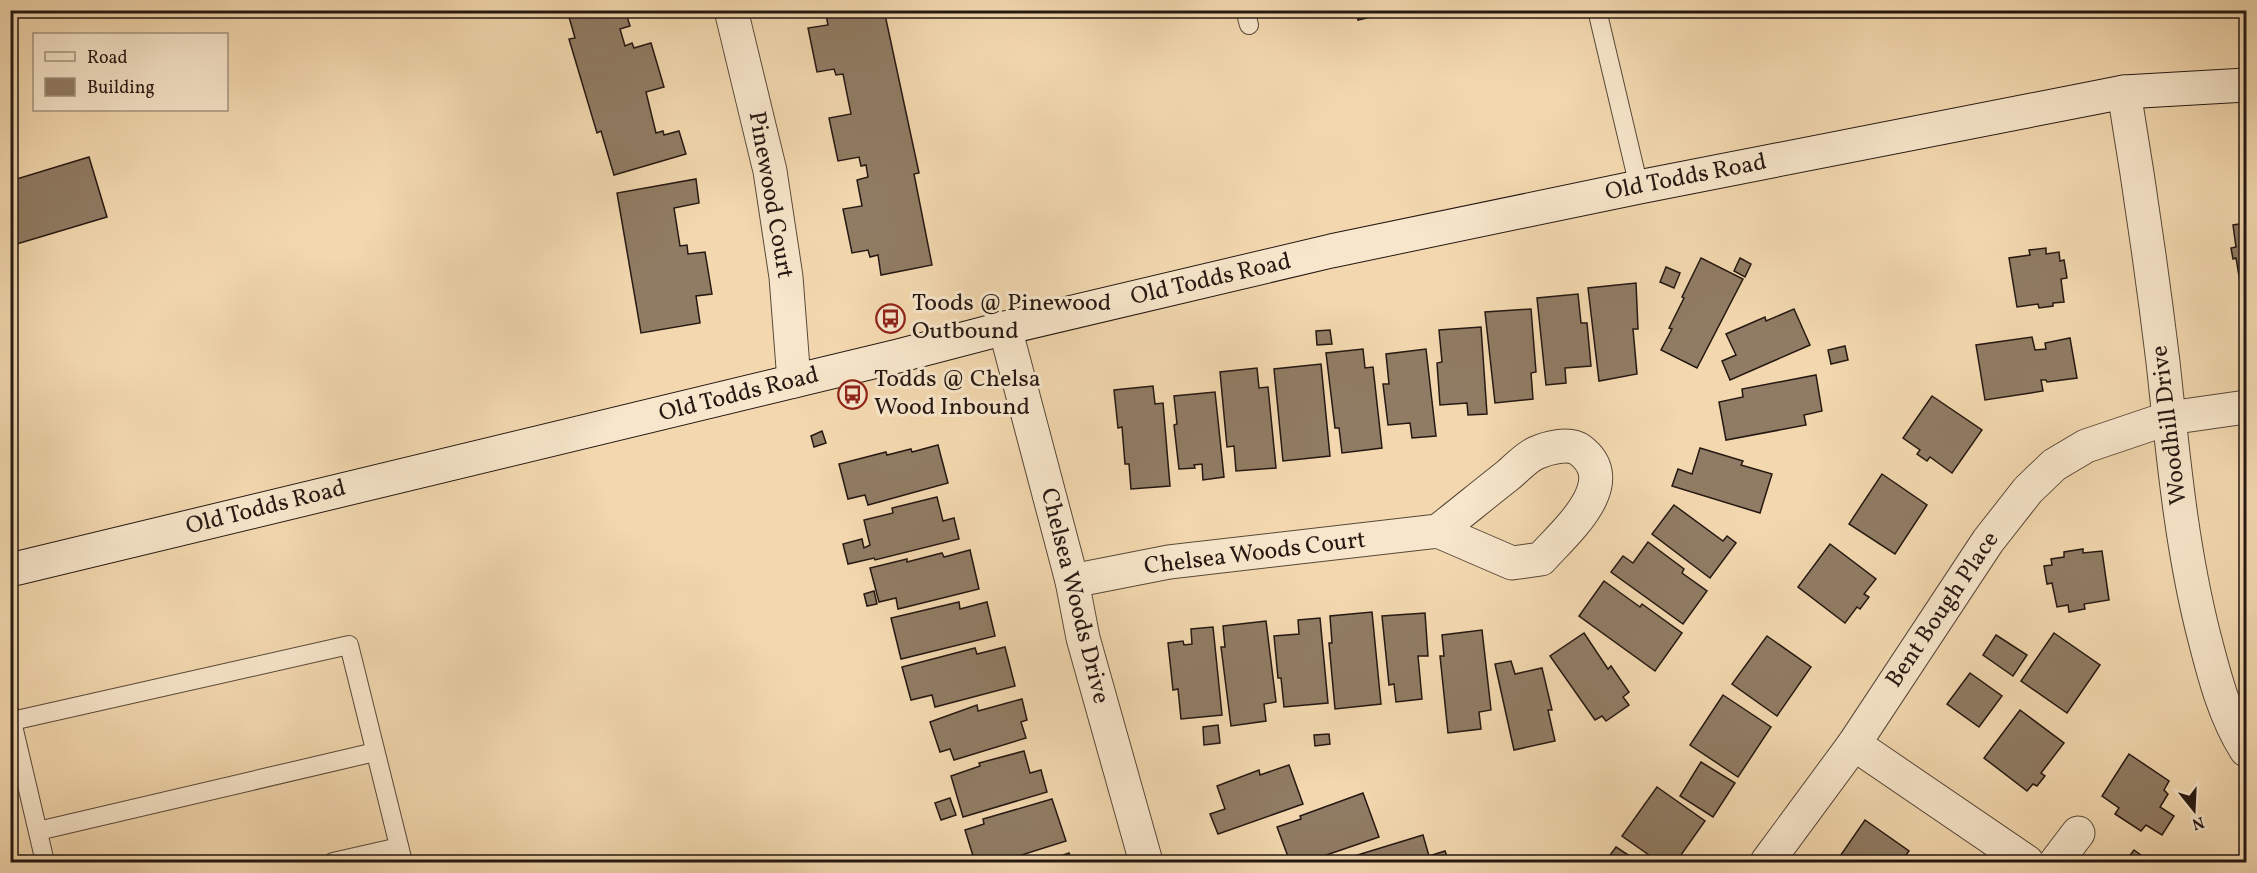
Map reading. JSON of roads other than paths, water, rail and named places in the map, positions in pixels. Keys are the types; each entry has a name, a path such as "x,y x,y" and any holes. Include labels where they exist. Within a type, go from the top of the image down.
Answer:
{"street":[{"name":"Pinewood Court","path":"730,10 770,171 786,277 794,381"},
{"name":"Old Todds Road","path":"10,570 1005,328 1332,251 1639,187 2124,92 2247,85"},
{"name":"Woodhill Drive","path":"2124,92 2157,309 2184,542 2199,618 2216,684 2247,750"},
{"name":"Chelsea Woods Drive","path":"1005,328 1072,581 1083,638 1146,862"},
{"name":"Bent Bough Place","path":"1767,862 1854,744 1988,541 2028,490 2054,465 2086,446 2169,418 2247,407"},
{"name":"Chelsea Woods Court","path":"1072,581 1169,562 1438,531"},
{"path":"1854,744 2027,862"},
{"path":"2056,862 2078,833"}],"lane":[{"path":"1597,10 1639,187"},
{"path":"45,862 11,717 349,645 401,855 333,862"},
{"path":"38,831 375,752"}],"place":[{"name":"Toods @ Pinewood Outbound","path":"891,318"},
{"name":"Todds @ Chelsa Wood Inbound","path":"853,394"}]}
